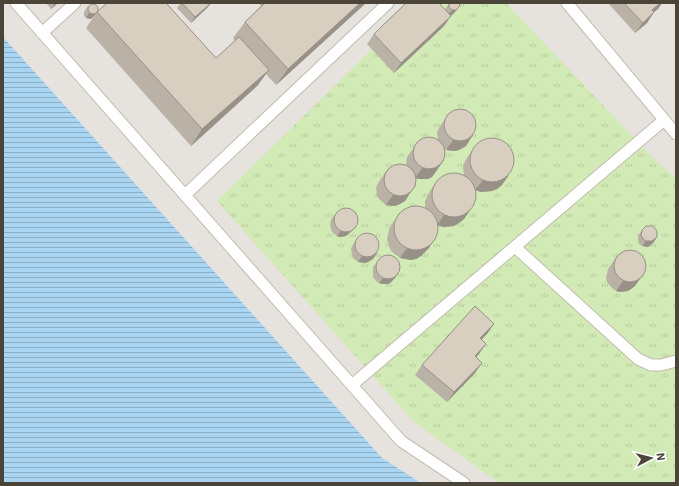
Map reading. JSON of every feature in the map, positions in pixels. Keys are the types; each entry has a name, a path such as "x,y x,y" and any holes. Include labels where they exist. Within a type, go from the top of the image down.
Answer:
{"lane":[{"path":"16,3 401,441 464,483"},
{"path":"42,33 75,3"},
{"path":"185,195 388,3"},
{"path":"566,3 676,134"},
{"path":"352,385 664,120"},
{"path":"514,247 638,359 651,364 661,365 676,361"}],"shaded area":[{"path":"3,3 676,3 676,483 368,483 3,104"}],"green space":[{"path":"419,3 506,3 657,162 676,178 676,483 499,483 414,422 217,201"}],"water":[{"path":"3,37 382,458 421,483 3,483"}],"building":[{"path":"107,3 166,3 216,58 239,37 269,70 202,129 97,12"},
{"path":"182,3 211,3 195,17"},
{"path":"265,3 360,3 288,69 245,22"},
{"path":"406,3 439,3 451,16 401,63 374,34"},
{"path":"449,3 460,3 456,10 452,10 449,7"},
{"path":"624,3 660,3 652,10 654,12 643,23"},
{"path":"91,4 95,4 97,5 97,13 91,14 88,11 88,7"},
{"path":"457,109 463,109 473,116 476,125 475,131 469,138 463,141 457,141 447,134 444,128 444,122 451,112"},
{"path":"426,137 432,137 442,144 445,153 444,159 438,166 432,169 426,169 416,162 413,156 413,150 420,140"},
{"path":"492,138 504,142 510,148 514,160 510,172 504,178 492,182 480,178 474,172 470,160 474,148 480,142"},
{"path":"397,164 403,164 413,171 416,180 415,186 409,193 403,196 397,196 387,189 384,183 384,177 391,167"},
{"path":"454,173 466,177 472,183 476,195 472,207 466,213 454,217 442,213 436,207 432,195 436,183 442,177"},
{"path":"416,206 428,210 434,216 438,228 434,240 428,246 416,250 404,246 398,240 394,228 398,216 404,210"},
{"path":"346,208 351,209 357,215 357,225 351,231 346,232 341,231 335,225 334,220 335,215 341,209"},
{"path":"646,226 653,226 657,231 657,237 652,241 646,241 641,235 642,230"},
{"path":"367,233 372,234 378,240 378,250 372,256 367,257 362,256 356,250 355,245 356,240 362,234"},
{"path":"627,250 633,250 643,257 646,266 645,272 639,279 633,282 627,282 617,275 614,269 614,263 621,253"},
{"path":"388,255 393,256 399,262 399,272 393,278 388,279 383,278 377,272 376,267 377,262 383,256"},
{"path":"475,306 494,324 480,338 486,344 475,356 482,363 454,392 422,365"}]}
